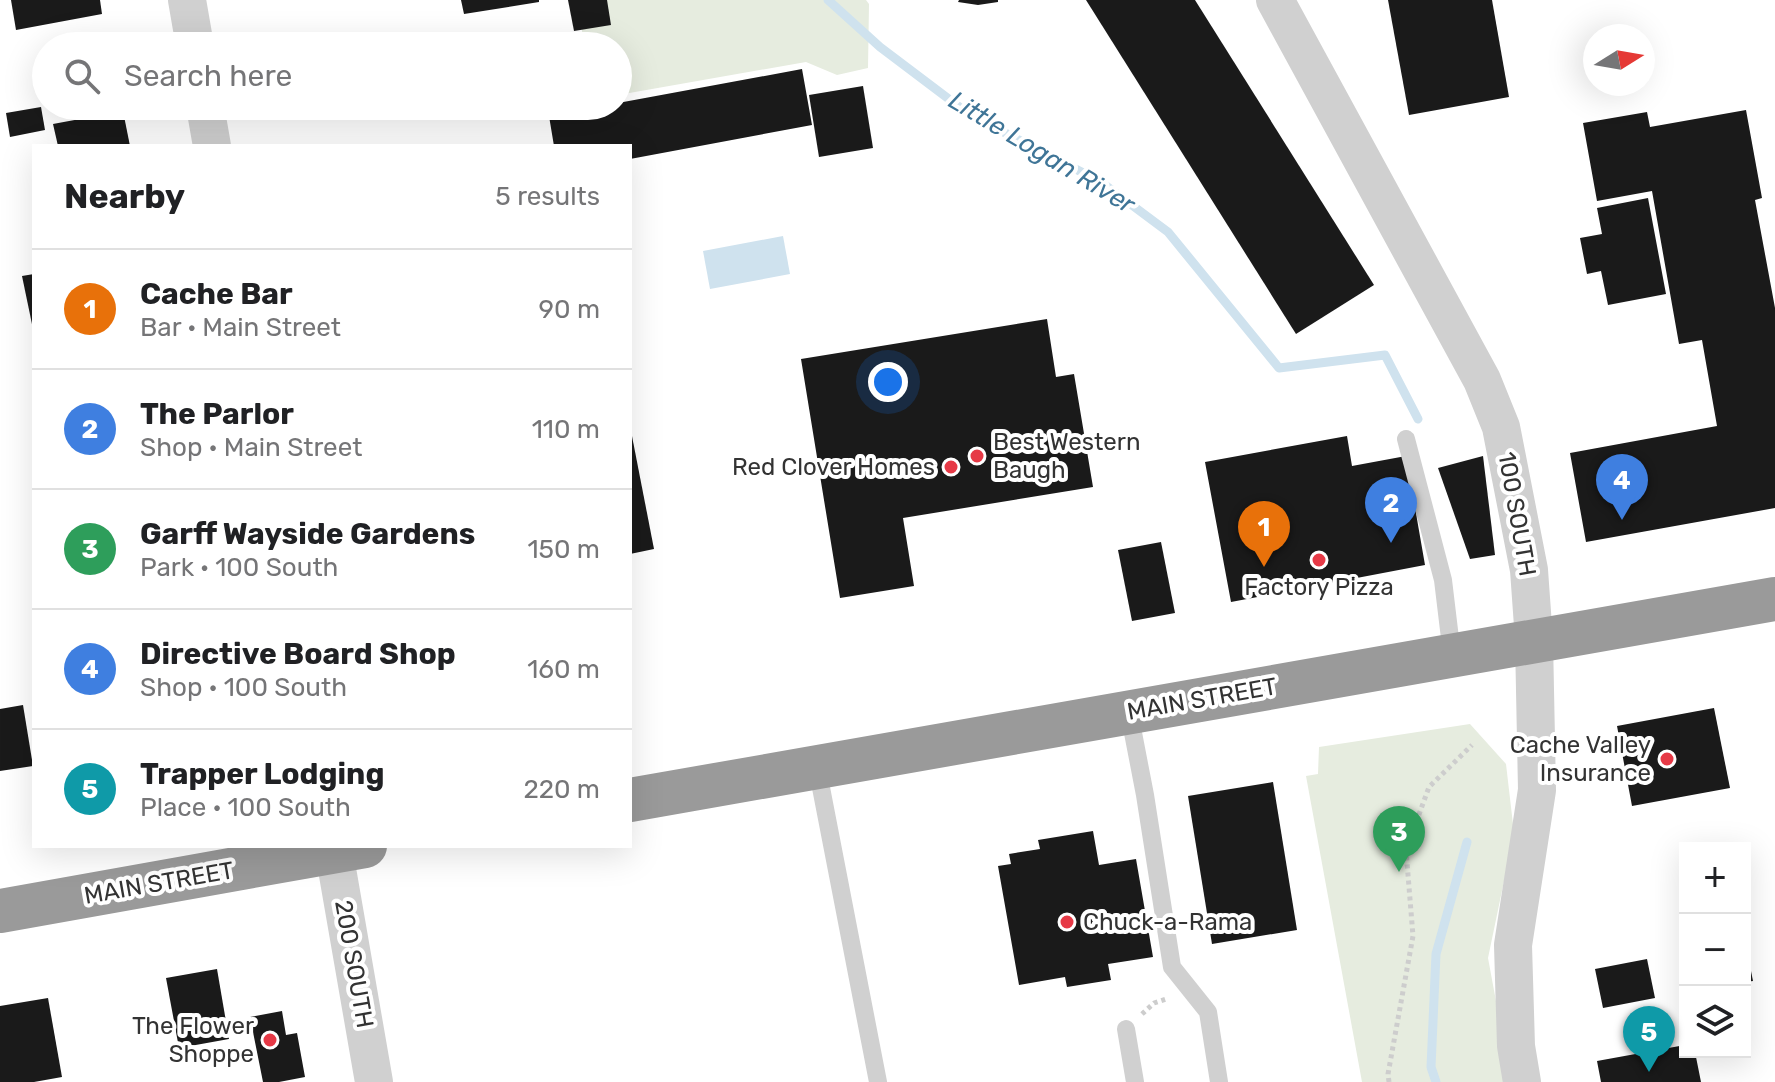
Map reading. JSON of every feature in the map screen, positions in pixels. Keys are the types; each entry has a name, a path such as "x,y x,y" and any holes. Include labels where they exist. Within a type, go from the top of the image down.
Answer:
{"highway":[{"name":"MAIN STREET","path":"632,800 1775,599"},
{"name":"MAIN STREET","path":"0,911 344,848"}],"street":[{"path":"187,0 193,32"},
{"name":"100 SOUTH","path":"1275,0 1482,380 1501,427 1529,570 1534,640 1537,790 1513,945 1516,1046 1522,1082"},
{"path":"207,120 212,144"},
{"name":"200 SOUTH","path":"344,848 374,1082"}],"lane":[{"path":"1406,439 1443,580 1452,655"},
{"path":"1129,712 1172,967 1208,1012 1219,1082"},
{"path":"817,767 878,1082"},
{"path":"1126,1029 1135,1082"}],"path":[{"path":"1389,1082 1413,936 1406,850 1429,787 1472,745"},
{"path":"1126,1029 1154,1003 1192,990"}],"shaded area":[{"path":"580,0 866,0 869,4 868,68 837,75 806,62 632,93 632,32 582,32"},
{"path":"1470,724 1506,764 1514,833 1488,958 1511,1082 1362,1082 1306,776 1318,774 1319,747"}],"water":[{"path":"783,236 790,274 710,289 703,251"}],"building":[{"path":"11,0 100,0 102,14 16,30"},
{"path":"461,0 539,0 539,2 464,14"},
{"path":"568,0 607,0 611,25 574,31"},
{"path":"959,0 998,0 998,2 978,5"},
{"path":"1086,0 1195,0 1374,285 1296,334"},
{"path":"1388,0 1492,0 1509,97 1409,115"},
{"path":"802,69 812,125 632,159 632,144 554,144 550,120 632,120 632,100"},
{"path":"863,86 873,148 819,157 809,95"},
{"path":"32,109 32,120 43,120 45,130 10,137 6,113"},
{"path":"1746,110 1762,198 1755,200 1775,308 1775,508 1586,542 1570,453 1717,426 1702,340 1679,344 1652,191 1597,201 1583,123 1647,112 1650,127"},
{"path":"75,120 125,120 130,144 58,144 53,124"},
{"path":"1648,198 1666,294 1608,305 1601,271 1587,274 1580,238 1602,234 1597,208"},
{"path":"32,274 32,324 22,276"},
{"path":"1047,319 1056,377 1074,374 1093,487 903,518 914,586 840,598 801,359"},
{"path":"632,436 654,549 632,554"},
{"path":"1347,436 1352,466 1406,456 1425,565 1231,602 1205,462"},
{"path":"1483,456 1495,555 1470,559 1438,468"},
{"path":"1161,542 1175,613 1132,621 1118,550"},
{"path":"23,705 32,766 0,771 0,709"},
{"path":"1714,708 1730,788 1632,806 1617,726"},
{"path":"1273,782 1297,930 1212,944 1188,796"},
{"path":"1093,831 1099,865 1136,859 1153,957 1108,964 1111,980 1067,987 1065,977 1019,985 998,866 1011,864 1009,854 1040,849 1038,840"},
{"path":"1647,959 1655,998 1603,1008 1595,969"},
{"path":"217,969 229,1039 179,1048 166,978"},
{"path":"48,998 62,1077 34,1082 0,1082 0,1006"},
{"path":"282,1011 286,1035 297,1033 305,1077 263,1082 250,1017"},
{"path":"1679,1046 1679,1058 1696,1058 1701,1082 1601,1082 1597,1061"}],"waterway":[{"name":"Little Logan River","path":"828,0 880,47 970,115 1101,182 1168,232 1279,368 1385,355 1418,419"},
{"name":"Little Logan River","path":"1436,1082 1431,1067 1436,954 1467,842"}],"place":[{"name":"Best Western Baugh","path":"977,456"},
{"name":"Red Clover Homes","path":"951,467"},
{"name":"Directive Board Shop","path":"1622,520"},
{"name":"The Parlor","path":"1391,543"},
{"name":"Factory Pizza","path":"1319,560"},
{"name":"Cache Bar","path":"1264,567"},
{"name":"Cache Valley Insurance","path":"1667,759"},
{"name":"Garff Wayside Gardens","path":"1399,872"},
{"name":"Chuck-a-Rama","path":"1067,922"},
{"name":"The Flower Shoppe","path":"270,1040"},
{"name":"Trapper Lodging","path":"1649,1072"}]}
